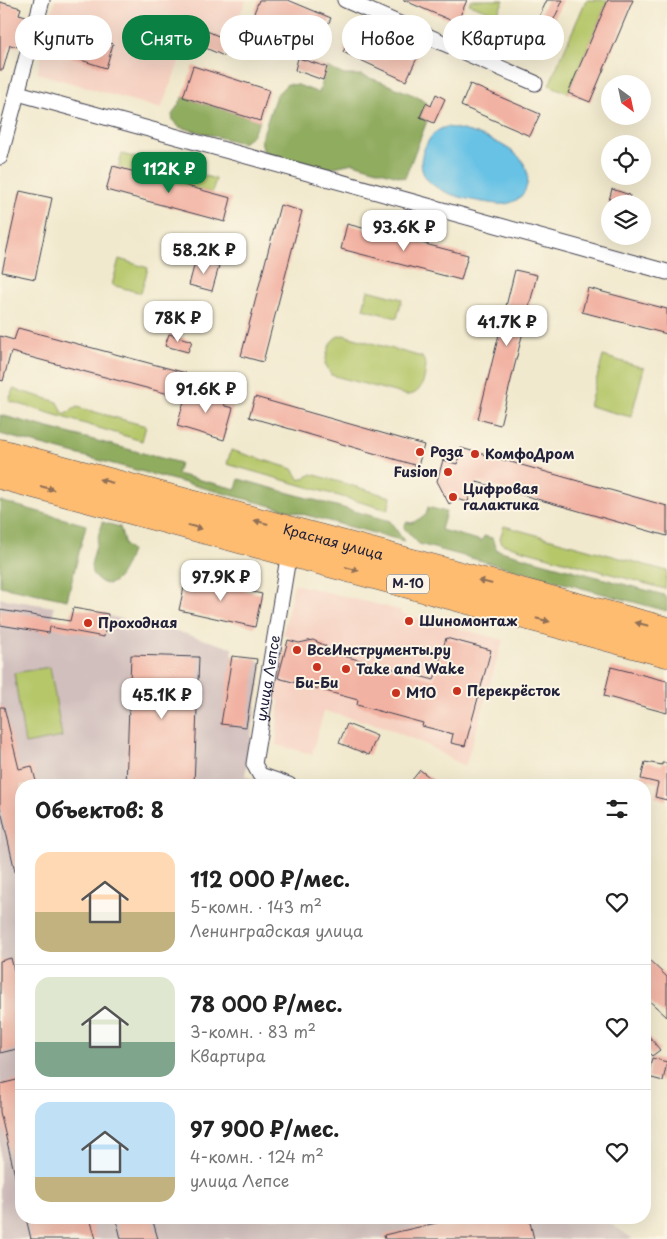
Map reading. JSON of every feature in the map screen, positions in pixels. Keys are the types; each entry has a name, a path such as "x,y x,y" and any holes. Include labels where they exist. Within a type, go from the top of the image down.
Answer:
{"highway":[{"name":"Красная улица","path":"0,452 667,630"},
{"name":"Красная улица","path":"0,475 667,653"}],"street":[{"path":"0,156 42,0"},
{"path":"345,0 535,84"},
{"path":"18,93 667,272"},
{"name":"улица Лепсе","path":"272,779 260,775 254,764 289,552"}],"shaded area":[{"path":"55,0 246,0 240,15 220,15 220,37 210,32 210,15 122,15 122,60 180,60 161,109 37,73 40,60 112,60 112,15 51,15"},
{"path":"294,584 400,610 402,614 503,640 465,767 427,745 382,726 324,711 312,754 276,745 279,700 272,698 289,636 283,634"},
{"path":"0,598 54,607 51,627 69,631 73,608 173,630 232,648 232,656 257,659 262,665 245,776 253,779 15,779 15,1224 612,1224 633,1239 0,1239"}],"green space":[{"path":"471,0 504,0 497,14 469,4"},
{"path":"586,0 608,0 568,93 549,85 560,60 564,60 564,51"},
{"path":"327,67 344,75 361,75 379,81 416,96 426,103 420,117 427,121 405,178 353,163 320,170 271,156 263,150 261,140 276,95 287,84 298,85 319,93"},
{"path":"183,97 260,121 251,137 242,143 179,127 173,121 172,115"},
{"path":"122,154 216,179 212,193 118,168"},
{"path":"119,259 148,268 141,293 112,285"},
{"path":"368,290 402,299 397,318 363,309"},
{"path":"343,335 422,357 426,365 422,385 416,393 406,395 331,375 325,363 328,349 338,336"},
{"path":"603,356 644,368 631,417 589,406"},
{"path":"13,389 58,402 64,415 77,407 146,426 142,441 9,401"},
{"path":"0,415 180,463 177,474 236,489 239,479 390,521 404,541 0,434"},
{"path":"231,450 293,469 300,480 312,474 391,497 388,510 227,464"},
{"path":"0,501 86,525 67,600 0,586"},
{"path":"428,507 446,512 441,530 482,541 484,536 492,538 497,550 664,595 667,599 667,611 419,544 404,528 406,522 412,523 426,515"},
{"path":"102,522 120,527 125,545 131,551 117,579 112,583 106,584 99,581 92,573 91,565"},
{"path":"504,526 667,571 665,589 502,544 500,538"},
{"path":"50,667 62,737 25,744 14,673"}],"water":[{"path":"446,127 483,136 517,155 527,170 528,178 523,194 517,200 497,204 456,196 431,183 424,174 421,162 425,147 433,134"}],"building":[{"path":"259,0 288,0 324,15 259,15 254,13"},
{"path":"403,0 467,0 460,15 443,15 443,17"},
{"path":"547,0 563,0 556,15 540,15"},
{"path":"608,0 633,0 590,102 568,93"},
{"path":"0,2 21,8 19,14 22,15 15,15 15,46 10,45 3,70 0,70"},
{"path":"210,32 220,37 220,54 210,50"},
{"path":"81,60 108,60 106,68"},
{"path":"298,60 304,60 327,67 323,80 295,70"},
{"path":"360,60 416,60 406,81"},
{"path":"193,66 269,90 260,121 183,97"},
{"path":"470,84 540,114 530,136 461,106"},
{"path":"436,94 445,99 434,123 420,117 426,103 431,106"},
{"path":"113,166 231,198 225,222 106,190"},
{"path":"612,189 630,195 610,195"},
{"path":"20,191 52,198 35,279 2,272"},
{"path":"280,205 302,211 263,362 241,356"},
{"path":"347,224 468,255 461,280 341,249"},
{"path":"196,259 219,266 212,291 189,285"},
{"path":"515,270 537,275 500,425 478,419"},
{"path":"588,288 667,309 667,334 582,312"},
{"path":"18,328 186,373 180,397 11,352 3,381 0,380 0,336 14,340"},
{"path":"169,334 192,341 188,352 165,346"},
{"path":"209,388 217,391 225,406 233,408 224,440 177,426 186,394 195,397"},
{"path":"255,397 424,445 418,466 249,417"},
{"path":"461,448 667,506 667,536 477,482 473,495 470,494 468,502 456,499 449,504 437,481 443,460 457,464"},
{"path":"186,578 262,594 255,627 179,610"},
{"path":"73,608 108,614 104,637 50,627 49,633 0,625 0,610 70,621"},
{"path":"446,638 491,650 465,746 451,743 453,734 422,726 423,723 357,705 358,700 278,678 288,640 299,643 313,640 326,646 325,651 434,680"},
{"path":"131,655 199,657 194,779 126,779"},
{"path":"232,656 257,659 246,727 221,724"},
{"path":"611,667 667,681 667,713 604,696"},
{"path":"0,707 4,707 19,769 32,766 35,779 15,779 15,871 0,806"},
{"path":"347,724 377,736 369,755 339,743"},
{"path":"645,762 662,765 662,763 667,763 667,800 655,797 658,783 651,781 651,779 641,779"},
{"path":"420,770 432,779 413,779"},
{"path":"11,958 15,974 15,1049 0,1053 0,961"},
{"path":"651,962 667,977 667,1017 651,1002"},
{"path":"651,1039 660,1050 651,1055"},
{"path":"652,1058 667,1062 663,1081 651,1078"},
{"path":"15,1080 15,1176 0,1112 0,1084"},
{"path":"27,1224 92,1224 96,1239 31,1239"},
{"path":"117,1224 154,1224 158,1239 121,1239"},
{"path":"432,1224 530,1224 534,1239 385,1239 384,1235"}],"place":[{"name":"Роза","path":"420,452"},
{"name":"КомфоДром","path":"475,454"},
{"name":"Fusion","path":"448,472"},
{"name":"Цифровая галактика","path":"453,497"},
{"name":"Шиномонтаж","path":"409,621"},
{"name":"Проходная","path":"88,623"},
{"name":"ВсеИнструменты.ру","path":"297,650"},
{"name":"Би-Би","path":"317,667"},
{"name":"Take and Wake","path":"346,669"},
{"name":"Перекрёсток","path":"457,691"},
{"name":"М10","path":"396,693"}]}
